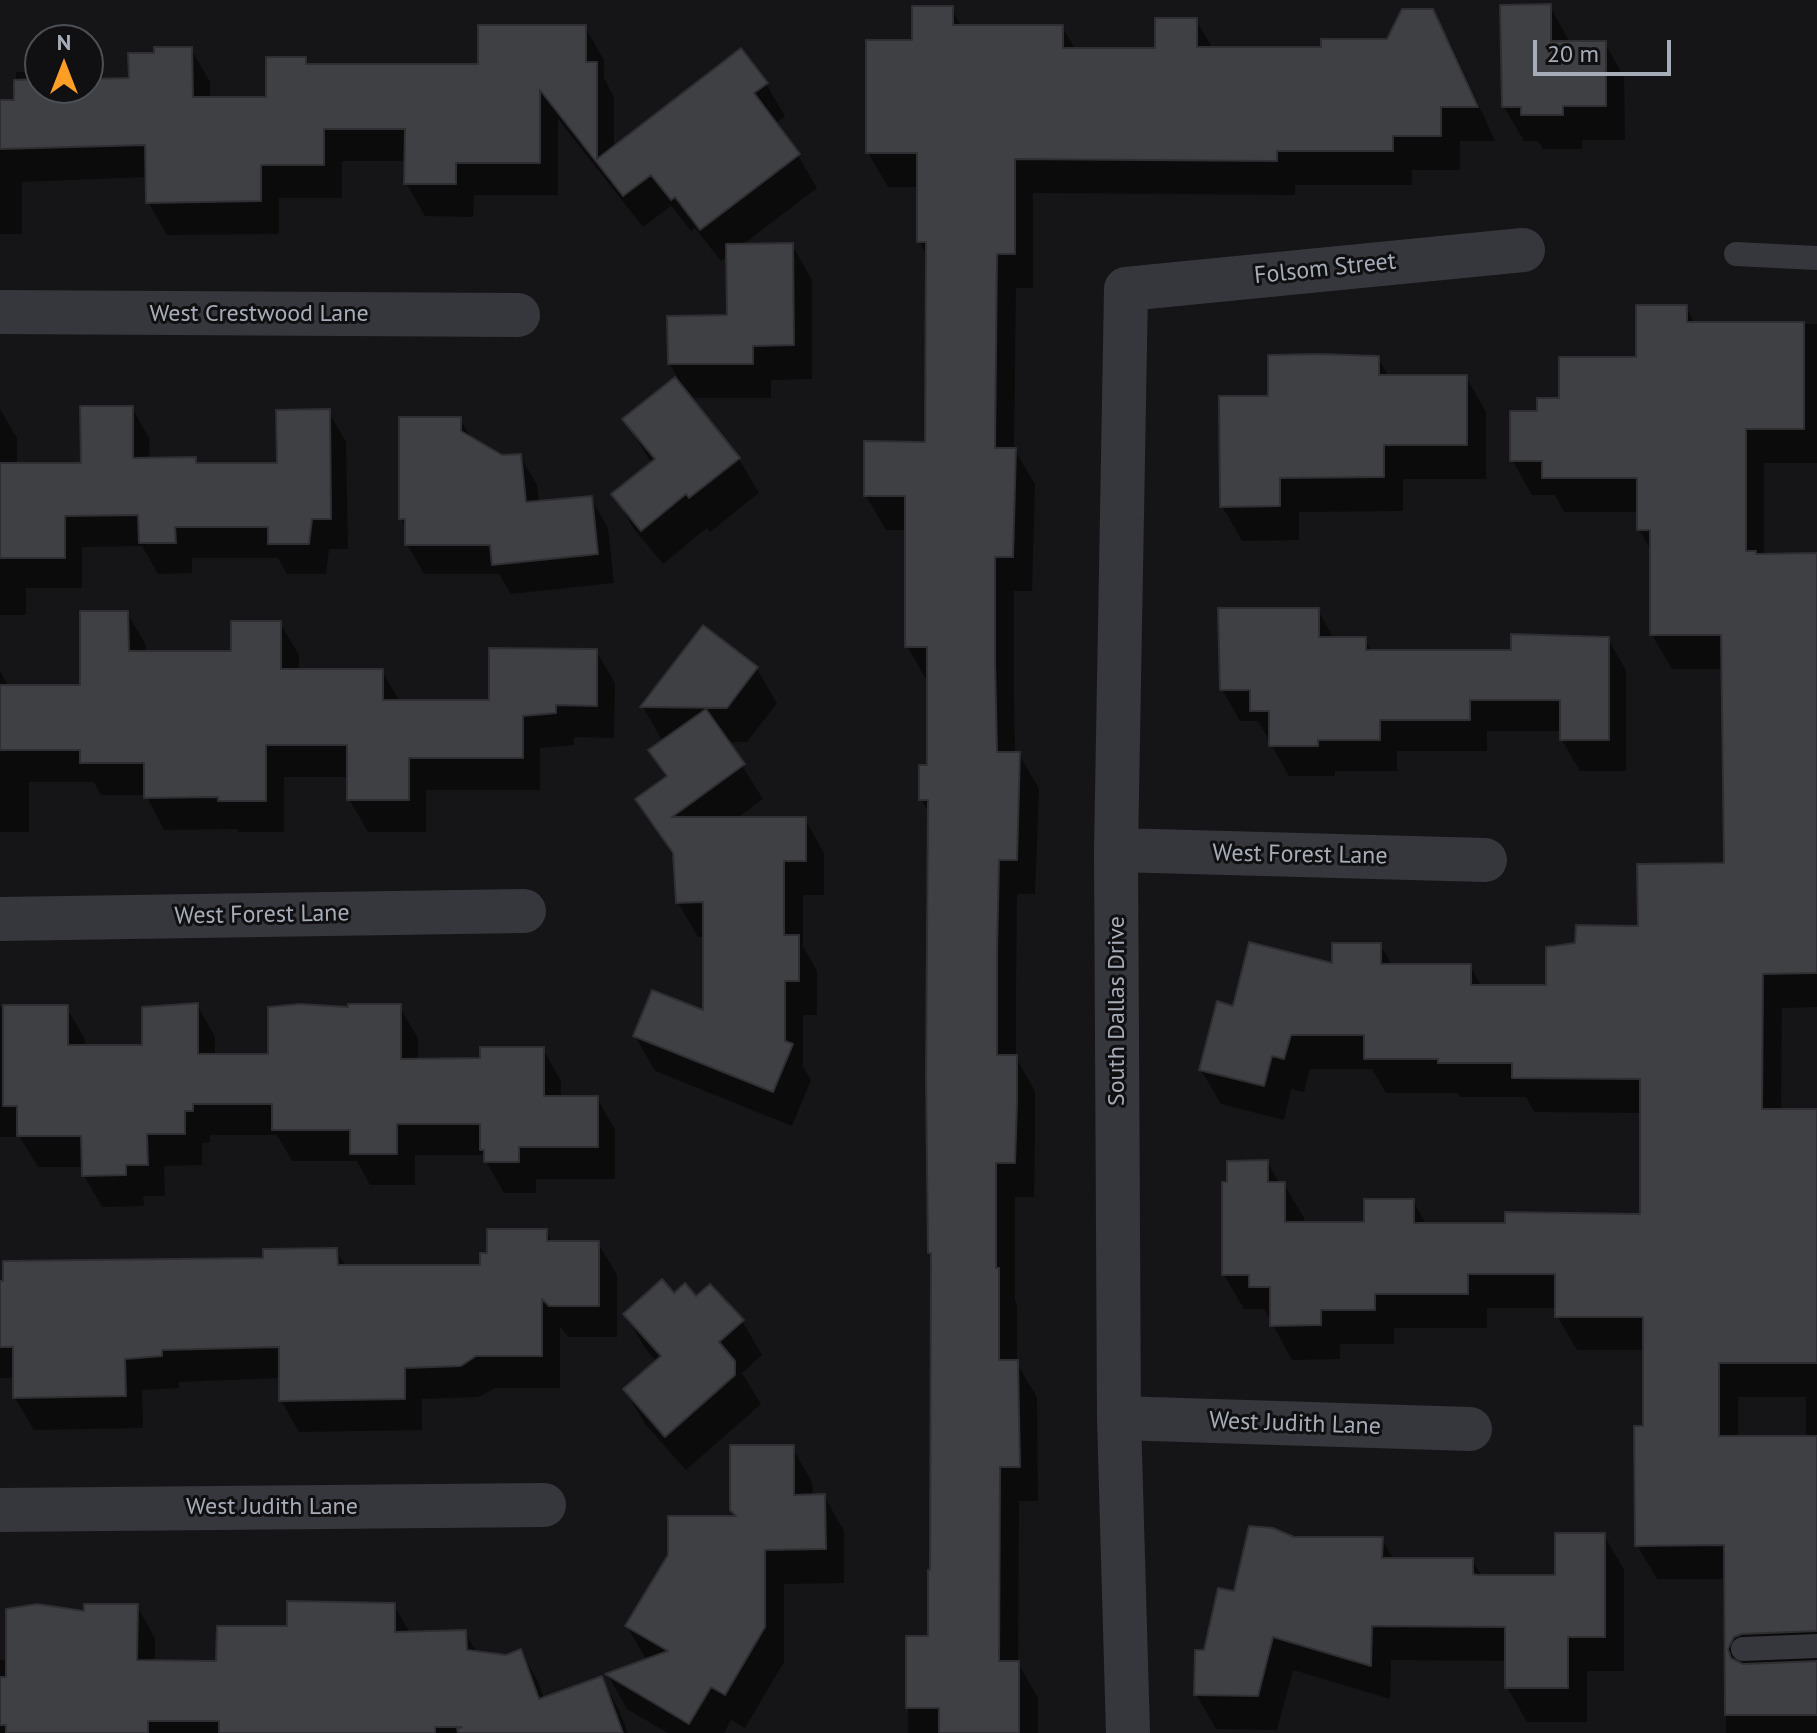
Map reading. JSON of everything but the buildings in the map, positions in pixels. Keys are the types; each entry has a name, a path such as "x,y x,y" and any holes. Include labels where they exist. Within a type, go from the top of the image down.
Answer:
{"street":[{"name":"Folsom Street","path":"1126,289 1523,250"},
{"name":"South Dallas Drive","path":"1126,289 1116,850 1119,1418 1128,1733"},
{"name":"West Crestwood Lane","path":"0,312 518,315"},
{"name":"West Forest Lane","path":"1116,850 1485,860"},
{"name":"West Forest Lane","path":"0,919 524,911"},
{"name":"West Judith Lane","path":"1119,1418 1470,1429"},
{"name":"West Judith Lane","path":"0,1510 544,1505"}],"lane":[{"path":"1736,254 1817,258"},
{"path":"1743,1649 1817,1646"}]}
